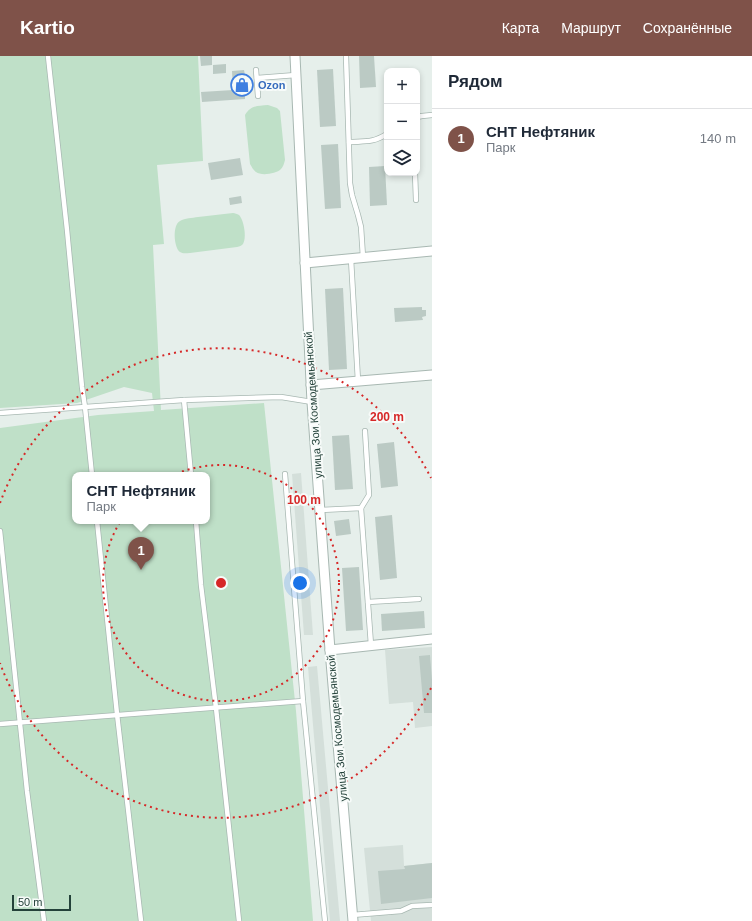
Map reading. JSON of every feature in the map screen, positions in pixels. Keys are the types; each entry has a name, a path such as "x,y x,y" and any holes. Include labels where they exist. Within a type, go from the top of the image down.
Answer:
{"street":[{"name":"улица Зои Космодемьянской","path":"295,56 312,402 330,650 352,918"},
{"path":"305,263 432,251"},
{"path":"311,385 432,375"},
{"path":"330,650 432,639"}],"lane":[{"path":"48,56 92,472"},
{"path":"346,56 350,183 361,226 363,258"},
{"path":"256,70 258,96"},
{"path":"257,78 296,75"},
{"path":"420,116 432,115"},
{"path":"349,142 377,140 384,136"},
{"path":"414,176 416,200"},
{"path":"351,259 358,381"},
{"path":"0,413 184,400 281,397 312,402"},
{"path":"184,400 191,472"},
{"path":"365,431 369,495 362,508 371,645"},
{"path":"285,474 303,701 325,921"},
{"path":"321,510 362,508"},
{"path":"97,524 117,714 141,921"},
{"path":"196,524 201,585 239,921"},
{"path":"0,531 27,790 44,921"},
{"path":"368,602 419,599"},
{"path":"0,724 303,701"},
{"path":"352,918 401,911 412,906 432,905"}],"shaded area":[{"path":"301,473 313,635 304,635 292,474"},
{"path":"432,647 432,726 415,728 413,702 389,704 385,650"},
{"path":"317,666 340,921 330,921 308,667"},
{"path":"403,845 404,866 432,863 432,921 371,921 364,848"}],"green space":[{"path":"0,56 198,56 203,161 157,165 164,244 153,245 161,410 264,403 296,711 313,921 0,921 0,428 98,415 154,411 152,393 124,387 77,403 0,408"},
{"path":"268,105 277,108 280,111 285,160 279,171 261,174 255,171 250,164 245,115 252,108"},
{"path":"233,213 241,217 244,225 245,238 242,245 237,247 190,253 182,253 178,250 175,241 177,223 189,218"}],"building":[{"path":"200,56 212,56 212,65 201,66"},
{"path":"359,56 374,56 376,87 360,88"},
{"path":"226,64 226,73 213,74 213,65"},
{"path":"333,69 336,126 320,127 317,70"},
{"path":"244,70 245,75 247,75 248,83 245,84 245,99 202,102 201,92 233,90 232,71"},
{"path":"338,144 341,208 325,209 321,145"},
{"path":"240,158 243,175 211,180 208,163"},
{"path":"384,166 387,205 370,206 369,167"},
{"path":"241,196 242,203 230,205 229,198"},
{"path":"343,288 347,369 329,370 325,289"},
{"path":"422,307 422,310 426,310 426,316 422,317 423,320 395,322 394,308"},
{"path":"349,435 353,489 335,490 332,436"},
{"path":"394,442 398,486 381,488 377,444"},
{"path":"392,515 397,578 380,580 375,517"},
{"path":"349,519 351,534 336,536 334,521"},
{"path":"359,567 363,630 346,631 342,568"},
{"path":"424,611 425,628 382,631 381,614"},
{"path":"430,655 432,713 424,713 419,656"},
{"path":"432,863 432,898 381,904 378,871 405,869 404,866"}],"place":[{"name":"Ozon","path":"242,85"},
{"name":"СНТ Нефтяник","path":"141,570"}]}
